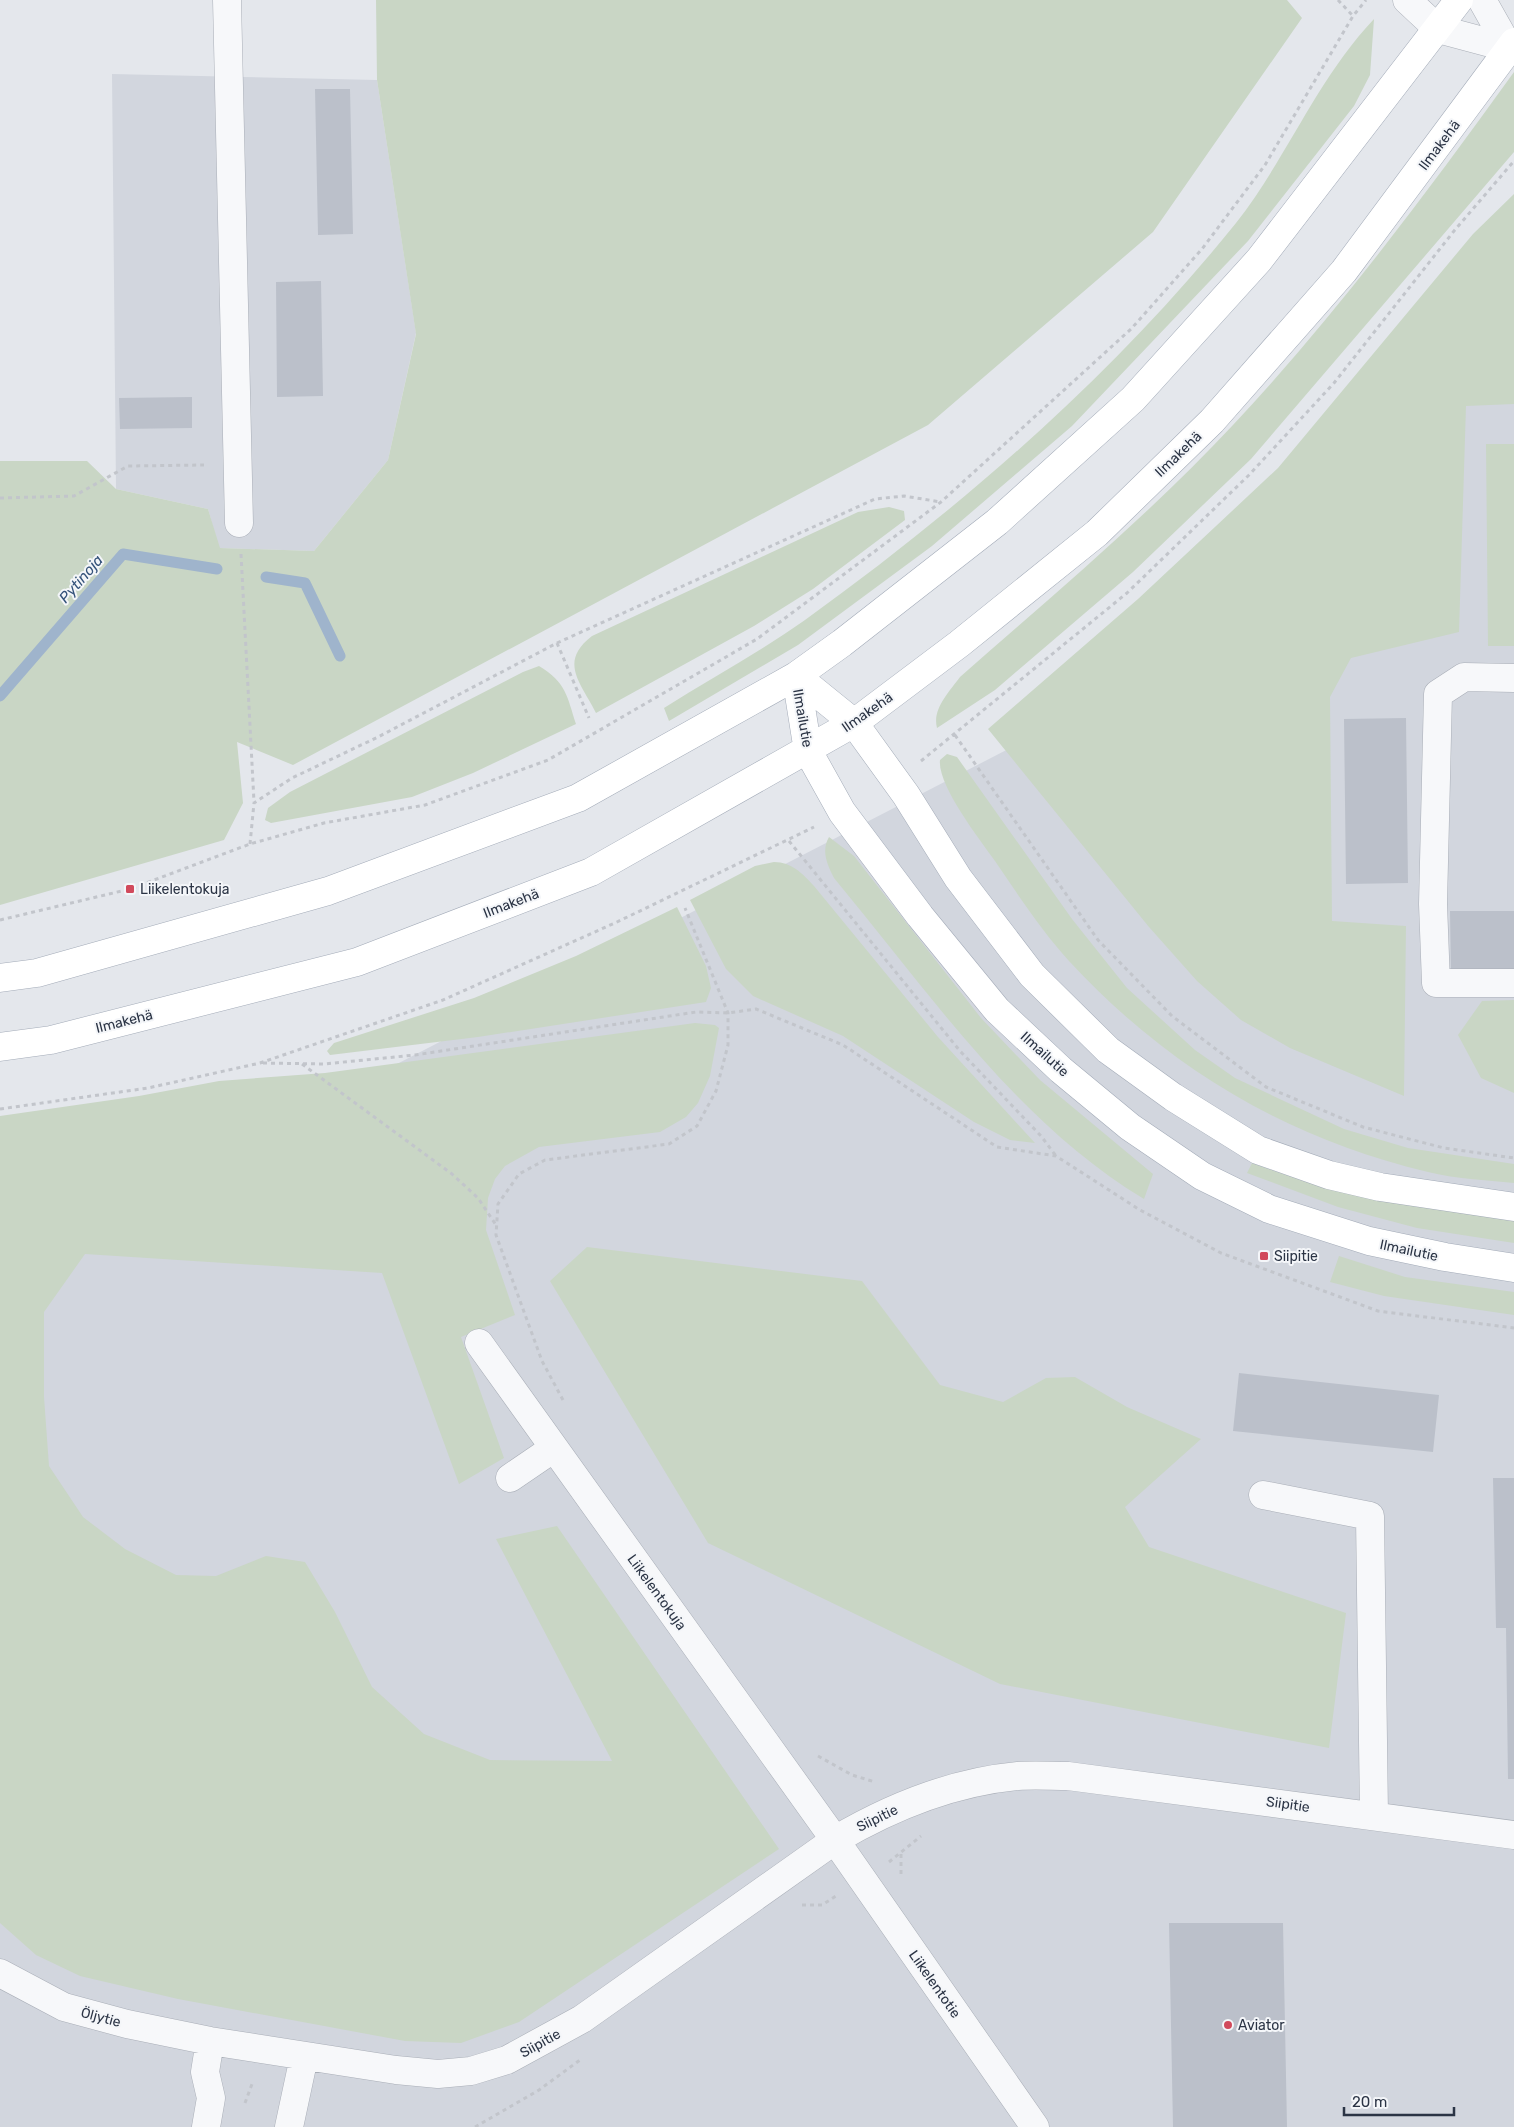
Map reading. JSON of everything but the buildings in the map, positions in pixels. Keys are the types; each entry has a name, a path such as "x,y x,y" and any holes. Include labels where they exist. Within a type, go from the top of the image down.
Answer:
{"main road":[{"path":"0,978 36,973 328,891 578,798 796,676 842,643 996,522 1133,399 1259,260 1438,30 1458,0"},
{"name":"Ilmakehä","path":"0,1047 51,1040 357,962 591,872 808,751 854,723 959,644 1097,533 1212,421 1344,271 1512,45"},
{"name":"Ilmailutie","path":"796,676 854,723 906,795 958,878 1032,975 1108,1050 1173,1097 1258,1150 1330,1175 1380,1187 1514,1207"},
{"name":"Ilmailutie","path":"796,676 808,751 842,812 920,916 997,1010 1061,1070 1130,1127 1202,1176 1269,1209 1369,1241 1445,1257 1514,1268"}],"street":[{"path":"227,0 239,523"},
{"path":"1407,0 1438,30 1512,45"},
{"path":"1482,0 1512,45"},
{"path":"1514,678 1464,677 1438,694 1433,904 1436,983 1514,983"},
{"name":"Liikelentokuja","path":"478,1343 835,1840"},
{"path":"510,1478 554,1448"},
{"path":"1263,1495 1370,1516 1374,1816"},
{"name":"Siipitie","path":"304,2057 438,2074 471,2071 507,2060 582,2019 835,1840 865,1823 899,1807 934,1794 1018,1776 1068,1776 1514,1835"},
{"name":"Liikelentotie","path":"835,1840 861,1880 1035,2127"},
{"name":"Öljytie","path":"0,1973 64,2007 127,2024 304,2057"},
{"path":"206,2127 211,2098 205,2072 210,2041"},
{"path":"289,2127 304,2057"}],"path":[{"path":"1338,0 1353,16"},
{"path":"0,920 130,889 250,844 324,823 425,805 548,760 757,638 941,502 1131,329 1202,249 1265,165 1353,16 1366,0"},
{"path":"0,498 74,496 128,466 237,464"},
{"path":"254,803 292,778 378,737 556,643 875,499 904,496 941,502"},
{"path":"239,523 254,803 250,844"},
{"path":"556,643 589,718"},
{"path":"955,735 1098,940 1172,1016 1266,1087 1363,1126 1444,1148 1514,1158"},
{"path":"789,841 960,1051 1041,1136 1056,1156 1140,1210 1221,1253 1378,1311 1514,1328"},
{"path":"565,1404 542,1361 496,1235 498,1204 519,1174 545,1160 669,1144 697,1126 716,1091 728,1045 728,1013 686,908"},
{"path":"260,1063 324,1064 415,1055 696,1012 728,1013 756,1009 800,1025 844,1045 997,1147 1056,1156"},
{"path":"302,1064 452,1174 478,1198 496,1226"},
{"path":"812,1753 852,1776 883,1784 899,1807 916,1839"},
{"path":"798,1905 822,1905 901,1854 916,1839 923,1835"},
{"path":"475,2127 539,2090 588,2055"}],"shaded area":[{"path":"112,74 377,80 416,333 388,460 314,551 219,548 208,509 116,489"},
{"path":"1514,266 1514,2127 0,2127 0,1168 263,1133 1022,742"}],"green space":[{"path":"376,0 1287,0 1302,18 1153,232 928,425 293,765 237,742 243,803 224,840 0,905 0,461 87,461 116,489 208,509 220,548 314,551 388,460 416,334 377,80"},
{"path":"1374,19 1370,75 1354,106 1248,241 1072,426 932,546 798,645 669,721 664,708 788,632 864,576 979,484 1088,386 1189,279 1236,223 1271,172 1336,67"},
{"path":"1514,72 1514,152 1251,459 1133,572 995,690 937,728 936,721 939,707 960,677 1100,554 1168,491 1233,425 1308,341 1379,253"},
{"path":"1514,194 1514,404 1466,406 1459,632 1351,658 1330,697 1332,921 1406,926 1404,1096 1290,1048 1241,1020 1197,981 1149,927 988,729 1138,599 1278,468 1473,234"},
{"path":"1486,444 1514,444 1514,646 1488,646"},
{"path":"889,507 904,511 905,520 813,589 754,626 596,713 579,682 574,664 576,655 592,636 858,512"},
{"path":"539,666 555,678 564,690 576,724 473,773 412,797 271,823 265,820 268,808 290,792 523,672"},
{"path":"947,754 957,757 1072,919 1127,988 1195,1050 1235,1078 1344,1129 1408,1148 1514,1164 1514,1183 1460,1178 1428,1172 1376,1158 1326,1140 1278,1119 1232,1094 1189,1066 1147,1034 1107,999 1049,938 970,826 952,797 941,771 940,760"},
{"path":"829,837 854,856 981,1018 1040,1080 1153,1174 1144,1199 1098,1167 1054,1132 976,1052 834,878 827,863 825,852"},
{"path":"774,862 792,866 810,882 938,1037 1035,1143 1010,1140 974,1122 843,1036 753,996 726,969 690,900 755,866"},
{"path":"677,907 706,966 711,988 706,1002 478,1037 330,1055 327,1051 334,1043 474,998 576,956"},
{"path":"1514,1000 1514,1093 1481,1078 1458,1035 1482,1001"},
{"path":"695,1023 715,1025 719,1028 710,1076 698,1103 686,1117 660,1132 539,1147 505,1166 495,1179 488,1198 486,1230 515,1315 461,1337 504,1458 459,1484 382,1273 85,1254 44,1312 44,1397 49,1466 83,1517 125,1549 176,1575 216,1576 266,1556 305,1562 335,1612 372,1687 424,1734 490,1760 612,1761 496,1539 557,1526 779,1849 519,2022 461,2043 405,2041 178,1999 80,1976 36,1955 0,1923 0,1116 139,1096 219,1081 325,1073"},
{"path":"1252,1163 1301,1180 1357,1196 1514,1219 1514,1243 1417,1228 1338,1207 1247,1173"},
{"path":"587,1247 862,1281 940,1385 1003,1402 1046,1378 1075,1377 1127,1407 1201,1439 1125,1507 1149,1547 1346,1613 1329,1748 1000,1684 708,1543 550,1281"},
{"path":"1339,1256 1405,1277 1514,1292 1514,1315 1384,1296 1330,1282"}],"waterway":[{"name":"Pytinoja","path":"0,696 123,554 217,569"},
{"path":"266,577 305,583 340,656"}],"place":[{"name":"Liikelentokuja","path":"130,889"},
{"name":"Siipitie","path":"1264,1256"},
{"name":"Aviator","path":"1228,2025"}]}
